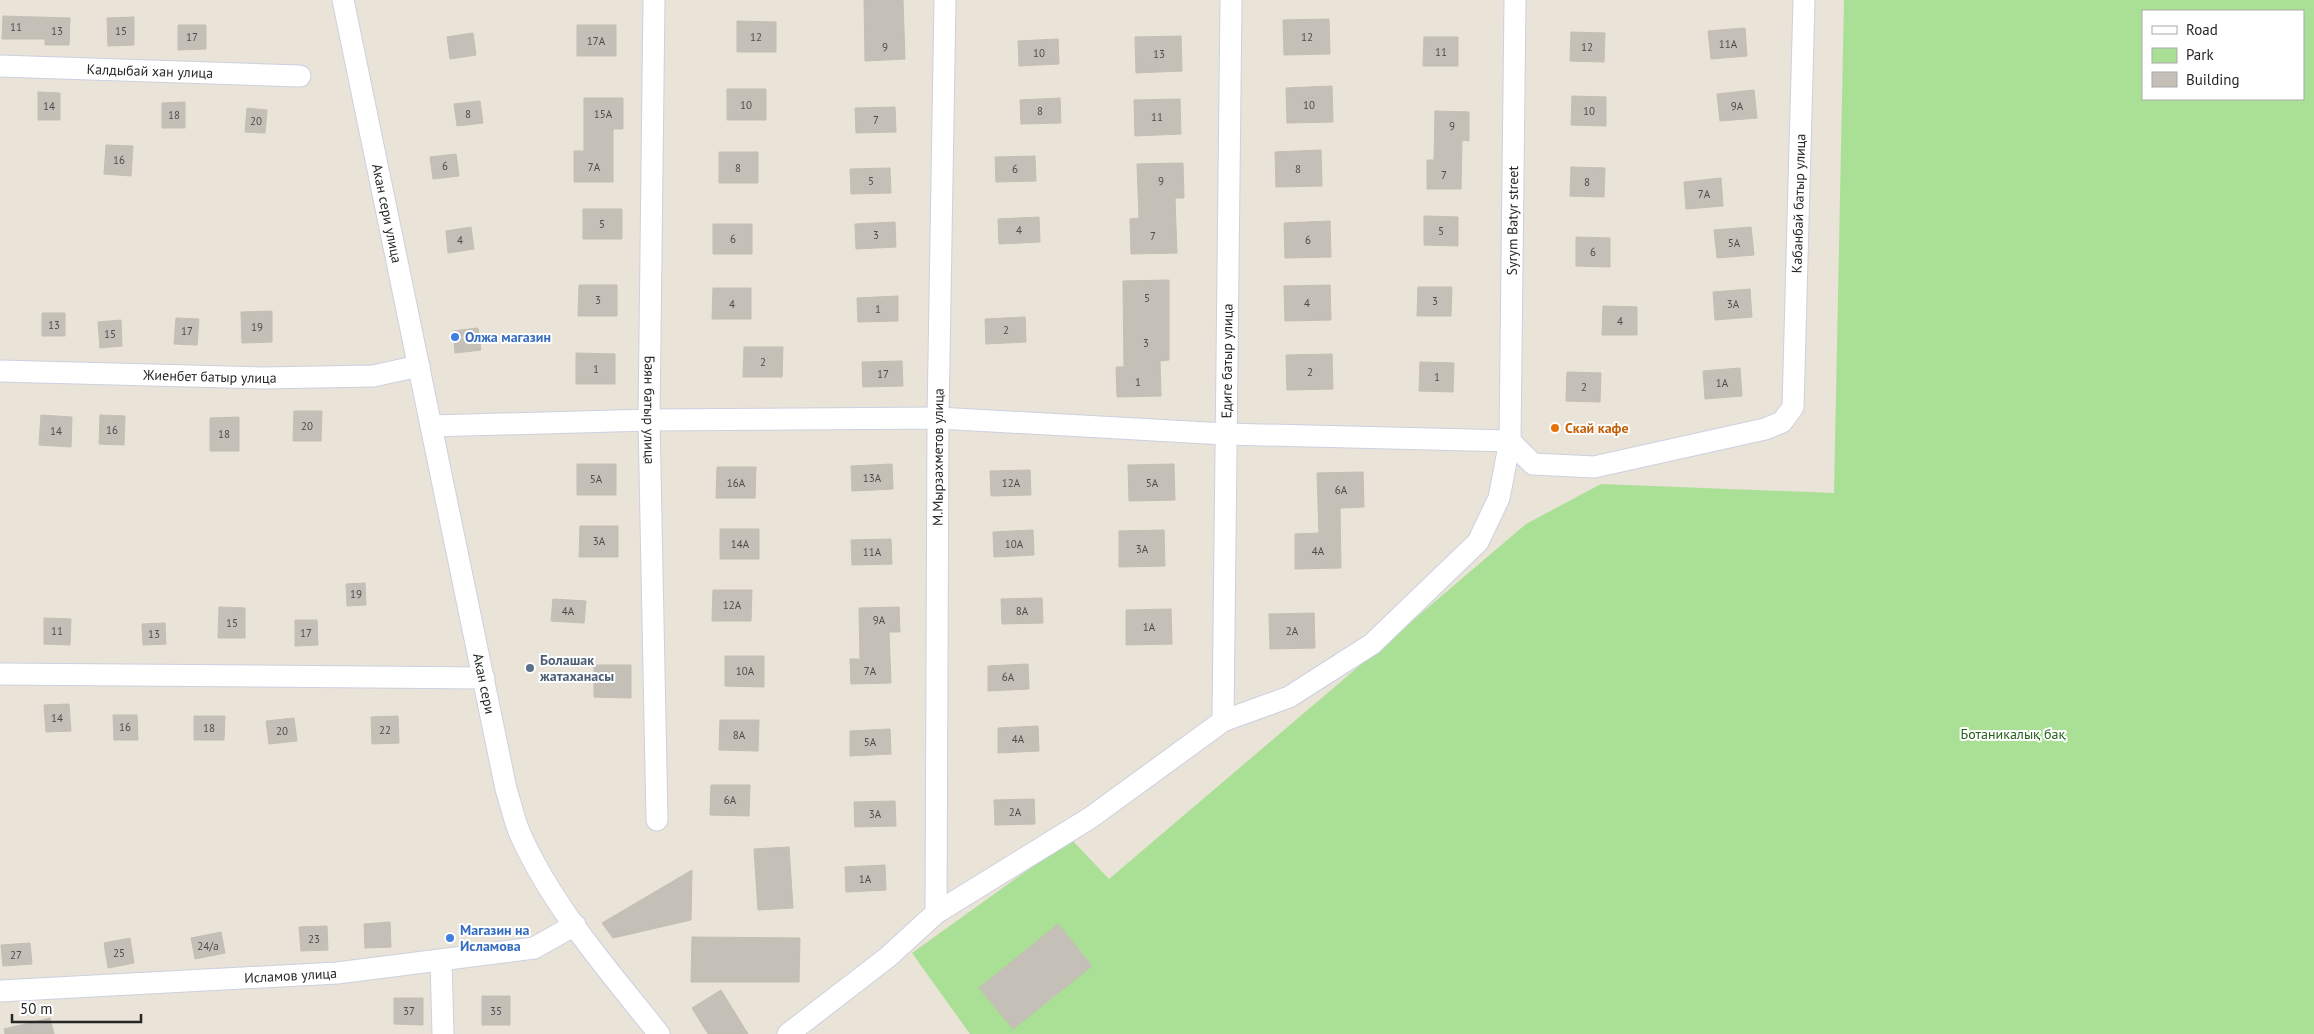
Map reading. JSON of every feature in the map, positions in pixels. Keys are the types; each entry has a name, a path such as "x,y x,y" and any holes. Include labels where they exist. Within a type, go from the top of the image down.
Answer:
{"street":[{"name":"Акан сери улица","path":"343,0 431,426"},
{"name":"Баян батыр улица","path":"654,0 649,420 657,820"},
{"name":"М.Мырзахметов улица","path":"936,913 938,418 945,0"},
{"name":"Едиге батыр улица","path":"1223,721 1231,0"},
{"name":"Syrym Batyr street","path":"788,1034 888,958 936,913 1090,818 1223,721 1289,697 1372,644 1478,542 1498,498 1510,441 1515,0"},
{"name":"Кабанбай батыр улица","path":"1510,441 1533,464 1594,467 1765,430 1782,422 1793,407 1804,0"},
{"name":"Калдыбай хан улица","path":"0,66 300,76"},
{"name":"Жиенбет батыр улица","path":"0,371 262,378 373,376 419,366"},
{"path":"431,426 649,420 938,418 1225,434 1510,441"},
{"name":"Акан сери","path":"431,426 506,788 520,835 543,879 575,925 659,1034"},
{"path":"0,674 484,678"},
{"name":"Исламов улица","path":"0,991 337,973 534,948 575,925"},
{"path":"441,960 443,1034"}],"green space":[{"name":"Ботаникалық бақ","path":"1844,0 2314,0 2314,1034 970,1034 912,953 1071,839 1109,879 1526,524 1601,484 1834,493"}],"building":[{"path":"864,0 903,0 905,59 865,61"},
{"path":"3,16 70,18 69,45 45,45 45,39 2,39"},
{"path":"134,17 134,45 108,46 107,18"},
{"path":"1329,19 1330,54 1284,55 1283,20"},
{"path":"737,21 776,22 776,52 737,52"},
{"path":"178,25 206,25 206,49 178,50"},
{"path":"577,25 616,25 616,56 577,56"},
{"path":"1745,28 1747,56 1711,59 1708,31"},
{"path":"1571,32 1605,33 1604,62 1570,61"},
{"path":"473,33 476,55 450,59 447,37"},
{"path":"1181,36 1182,71 1136,73 1135,37"},
{"path":"1424,37 1458,37 1458,66 1423,66"},
{"path":"1058,39 1059,64 1019,66 1018,41"},
{"path":"1332,86 1333,122 1287,123 1286,88"},
{"path":"727,89 766,89 766,120 727,120"},
{"path":"1754,90 1757,118 1720,121 1717,94"},
{"path":"38,92 60,93 60,120 38,120"},
{"path":"1572,96 1606,97 1606,126 1571,125"},
{"path":"584,98 623,98 623,129 613,129 613,182 574,182 574,151 584,151"},
{"path":"1060,98 1061,123 1021,124 1020,100"},
{"path":"1180,99 1181,134 1135,136 1134,100"},
{"path":"480,101 483,123 457,126 454,104"},
{"path":"185,102 185,128 162,128 162,103"},
{"path":"895,107 896,132 856,133 855,108"},
{"path":"247,108 267,110 265,133 245,132"},
{"path":"1435,111 1469,112 1469,141 1462,140 1461,189 1427,189 1427,160 1434,160"},
{"path":"106,145 133,146 131,176 104,174"},
{"path":"1321,150 1322,186 1276,187 1275,152"},
{"path":"719,152 758,152 758,183 719,183"},
{"path":"456,154 459,176 433,179 430,157"},
{"path":"1035,156 1036,181 996,182 995,157"},
{"path":"1183,163 1184,198 1175,198 1177,253 1131,254 1130,219 1139,218 1137,164"},
{"path":"1571,167 1605,168 1604,197 1570,196"},
{"path":"890,168 891,193 851,194 850,169"},
{"path":"1721,178 1723,206 1686,209 1684,182"},
{"path":"583,209 622,209 622,239 583,239"},
{"path":"1424,216 1458,217 1458,246 1424,245"},
{"path":"1039,217 1040,242 999,244 998,219"},
{"path":"1330,221 1331,257 1285,258 1284,223"},
{"path":"895,222 896,247 856,249 855,224"},
{"path":"713,224 752,224 752,254 713,254"},
{"path":"471,227 474,249 448,253 446,231"},
{"path":"1751,227 1754,255 1717,258 1714,230"},
{"path":"1576,237 1610,238 1610,267 1576,266"},
{"path":"1169,280 1169,360 1160,361 1161,396 1117,397 1116,367 1124,367 1123,281"},
{"path":"579,285 617,285 617,316 578,316"},
{"path":"1330,285 1331,320 1285,321 1284,286"},
{"path":"1418,287 1452,287 1451,316 1417,316"},
{"path":"713,288 751,288 751,319 712,319"},
{"path":"1750,289 1752,317 1715,320 1713,292"},
{"path":"898,296 898,321 858,322 857,298"},
{"path":"1603,306 1637,307 1637,335 1602,335"},
{"path":"272,311 272,342 242,343 241,312"},
{"path":"42,313 65,313 65,336 42,336"},
{"path":"1025,317 1026,342 986,344 985,319"},
{"path":"176,318 199,319 197,345 174,344"},
{"path":"121,320 122,346 100,348 98,322"},
{"path":"478,328 481,350 455,353 453,331"},
{"path":"744,347 783,347 782,377 743,377"},
{"path":"576,353 615,354 615,384 576,384"},
{"path":"1332,354 1333,389 1287,390 1286,355"},
{"path":"902,361 903,386 863,387 862,362"},
{"path":"1420,362 1454,363 1453,392 1419,391"},
{"path":"1740,368 1742,396 1705,399 1703,371"},
{"path":"1567,372 1601,373 1600,402 1566,401"},
{"path":"294,411 322,411 321,441 293,441"},
{"path":"41,415 72,417 71,447 39,445"},
{"path":"100,415 125,416 124,445 99,444"},
{"path":"239,417 239,451 210,451 210,418"},
{"path":"577,464 616,464 616,495 577,495"},
{"path":"892,464 893,489 852,491 851,466"},
{"path":"1174,464 1175,500 1129,501 1128,465"},
{"path":"717,467 756,467 755,498 716,498"},
{"path":"1030,470 1031,495 991,496 990,471"},
{"path":"1363,472 1364,507 1340,508 1341,568 1295,569 1295,534 1319,533 1317,473"},
{"path":"580,526 618,526 618,557 579,557"},
{"path":"720,529 759,529 759,559 720,559"},
{"path":"1033,530 1034,555 994,557 993,532"},
{"path":"1164,530 1165,566 1119,567 1119,531"},
{"path":"891,539 892,564 852,565 851,540"},
{"path":"365,583 366,605 347,606 346,584"},
{"path":"713,590 752,590 751,621 712,621"},
{"path":"1042,598 1043,623 1002,624 1001,599"},
{"path":"553,599 586,601 584,623 551,621"},
{"path":"219,607 245,608 245,638 218,638"},
{"path":"899,607 900,632 889,632 891,683 851,684 850,659 860,659 859,608"},
{"path":"1171,609 1172,644 1126,645 1126,610"},
{"path":"1314,613 1315,648 1270,649 1269,614"},
{"path":"44,618 71,619 70,645 44,644"},
{"path":"295,620 317,620 318,645 295,646"},
{"path":"165,623 166,644 143,645 142,624"},
{"path":"725,656 764,656 764,687 725,686"},
{"path":"1028,664 1029,689 988,691 988,666"},
{"path":"594,665 631,665 631,698 594,697"},
{"path":"69,704 71,731 46,732 44,705"},
{"path":"113,715 137,715 138,740 114,740"},
{"path":"194,716 225,716 224,740 194,740"},
{"path":"398,716 399,743 372,744 371,717"},
{"path":"294,718 297,741 269,744 266,721"},
{"path":"720,720 759,720 758,751 719,750"},
{"path":"1038,726 1039,751 998,753 998,728"},
{"path":"890,729 891,754 850,756 850,731"},
{"path":"711,785 750,785 749,816 710,815"},
{"path":"1034,799 1035,824 995,825 994,800"},
{"path":"895,801 896,826 855,827 854,802"},
{"path":"789,847 793,908 758,910 754,849"},
{"path":"885,865 886,890 846,892 845,867"},
{"path":"692,870 691,920 613,938 602,923"},
{"path":"390,922 391,947 365,948 364,924"},
{"path":"1058,924 1092,966 1013,1029 979,988"},
{"path":"327,926 328,950 301,951 299,927"},
{"path":"221,932 225,953 195,959 191,938"},
{"path":"692,937 800,938 799,982 691,982"},
{"path":"130,938 134,963 108,968 104,943"},
{"path":"30,943 32,964 3,966 1,945"},
{"path":"721,990 748,1034 708,1034 692,1008"},
{"path":"482,996 510,996 510,1025 482,1025"},
{"path":"394,998 423,998 423,1025 394,1024"},
{"path":"50,1018 54,1034 5,1034 4,1029"}],"place":[{"name":"Олжа магазин","path":"455,337"},
{"name":"Скай кафе","path":"1555,428"},
{"name":"Болашак жатаханасы","path":"530,668"},
{"name":"Магазин на Исламова","path":"450,938"}]}
